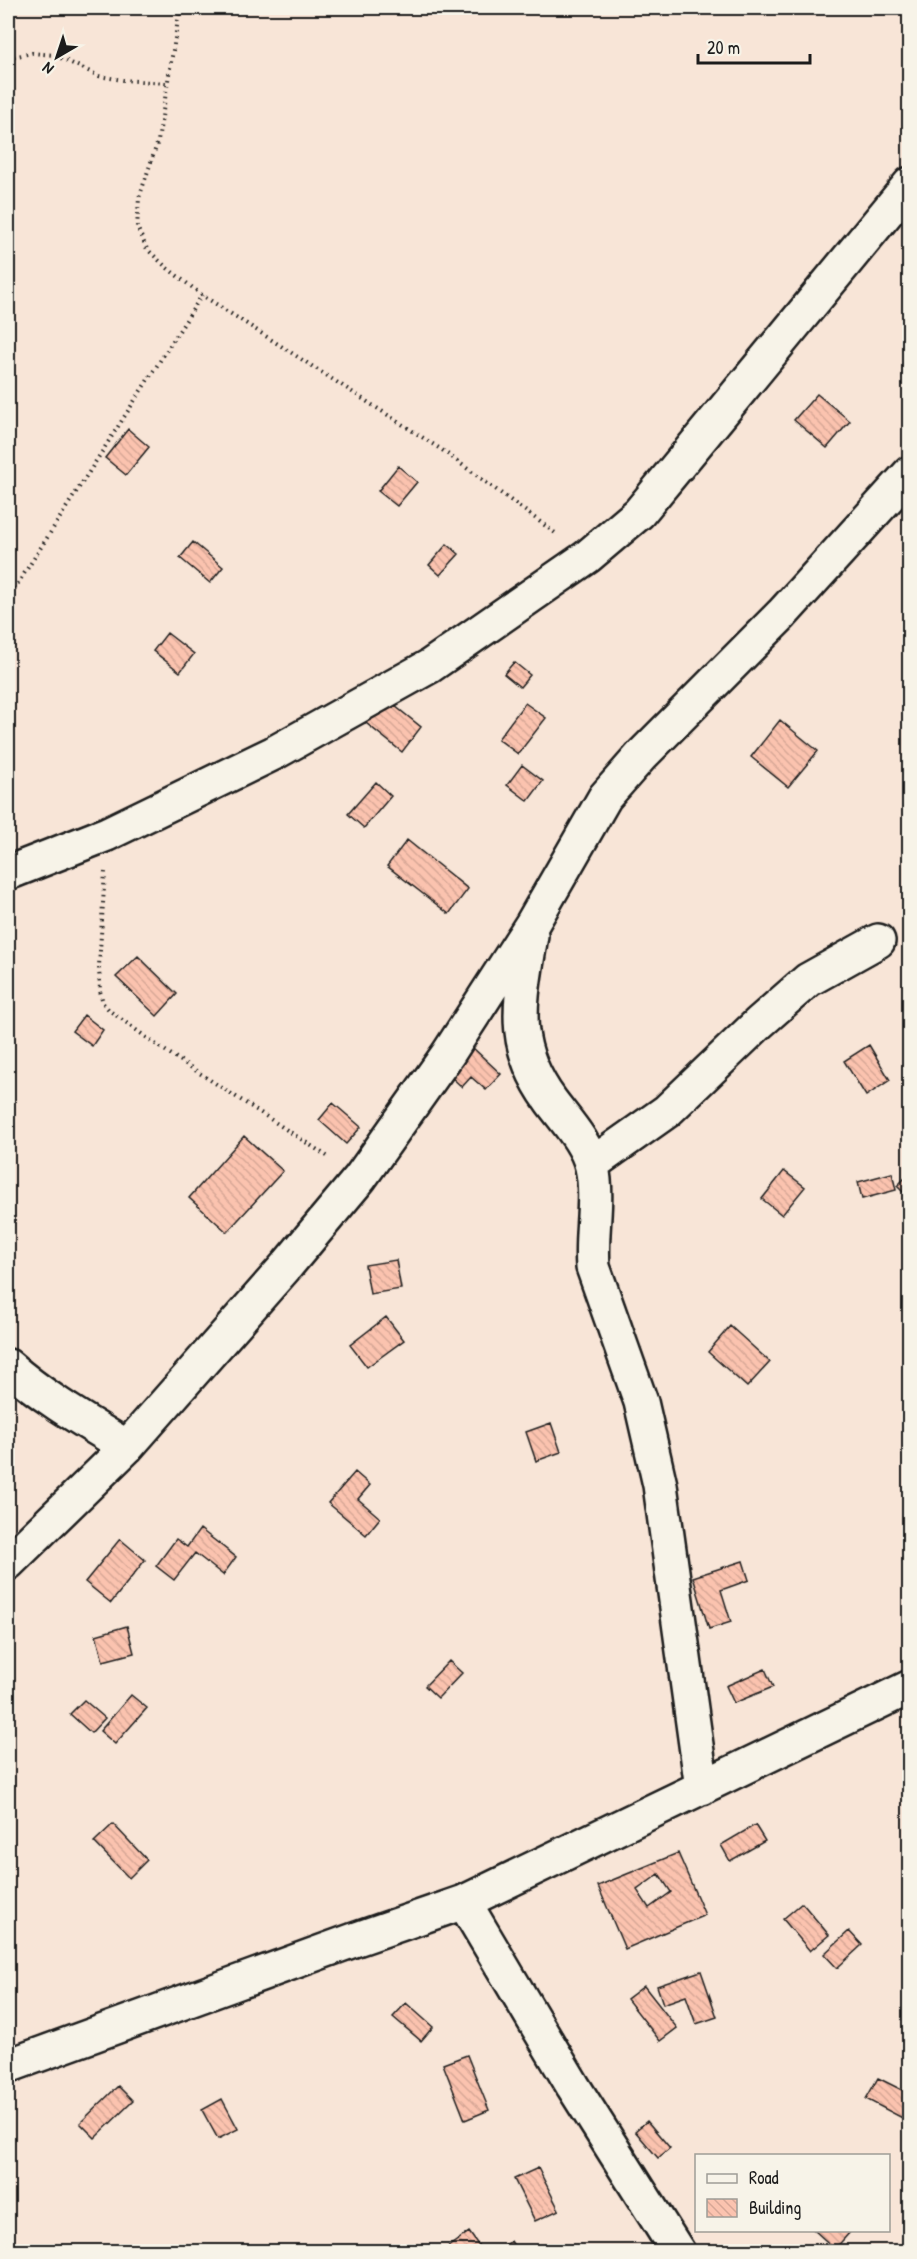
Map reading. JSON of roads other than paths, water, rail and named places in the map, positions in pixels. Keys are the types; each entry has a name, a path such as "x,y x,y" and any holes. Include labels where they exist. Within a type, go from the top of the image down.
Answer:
{"street":[{"path":"8,873 107,834 274,753 430,666 587,557 639,513 909,184"},
{"path":"8,1563 127,1447 288,1264 360,1178 448,1054 532,924 605,796 641,756 782,614 909,473"},
{"path":"532,924 520,1012 525,1053 536,1077 592,1164 594,1182 591,1249 593,1267 641,1402 660,1485 702,1788"},
{"path":"592,1164 667,1111 759,1023 808,980 878,941"},
{"path":"8,1366 65,1409 127,1447"},
{"path":"8,2066 464,1902 909,1687"},
{"path":"464,1902 573,2086 678,2252"}]}
